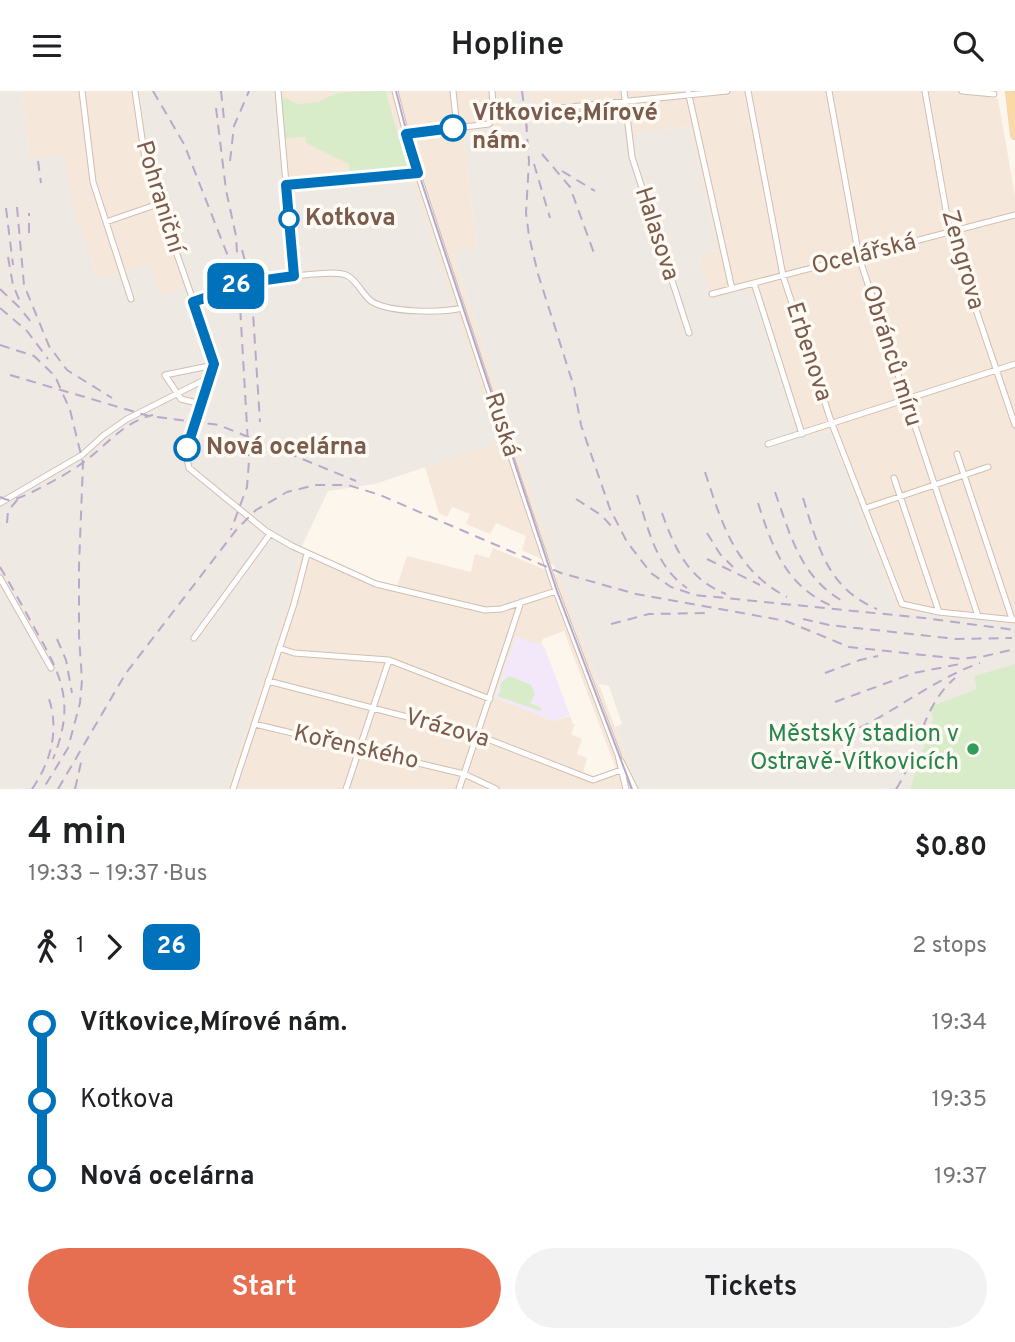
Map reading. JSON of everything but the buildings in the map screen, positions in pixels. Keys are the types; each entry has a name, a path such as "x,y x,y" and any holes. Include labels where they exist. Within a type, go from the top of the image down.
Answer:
{"main road":[{"path":"1010,91 1015,135"}],"street":[{"path":"82,91 93,182 131,299"},
{"name":"Pohraniční","path":"135,91 144,160 214,365"},
{"path":"278,91 294,276"},
{"name":"Ruská","path":"395,91 418,173 556,591 618,755 635,789"},
{"path":"453,91 457,128"},
{"path":"406,134 492,122 492,91"},
{"name":"Halasova","path":"624,91 632,157 689,333"},
{"path":"626,107 551,109 552,117 626,107 688,94 727,91"},
{"name":"Erbenova","path":"748,91 783,276 832,424 902,604 939,612"},
{"name":"Obránců míru","path":"829,91 859,257 978,616"},
{"name":"Zengrova","path":"925,91 950,233 1015,425"},
{"path":"962,91 994,94"},
{"path":"688,94 732,289"},
{"path":"286,185 418,173"},
{"path":"106,222 158,204"},
{"name":"Ocelářská","path":"712,295 1015,215"},
{"path":"193,302 251,282 294,276 341,274 348,276 370,300 381,306 433,313 462,308"},
{"path":"754,283 802,434"},
{"path":"768,444 1015,364"},
{"path":"201,404 181,399 165,375 214,365 186,453 188,467 270,534 307,554 376,584 478,609 496,610 556,591"},
{"path":"0,503 82,455 127,419 210,377"},
{"path":"894,478 939,612 1014,619 957,454"},
{"path":"866,508 988,467"},
{"path":"194,638 270,534"},
{"path":"233,789 307,554"},
{"path":"0,578 51,668"},
{"path":"459,789 521,602"},
{"path":"278,649 294,653 389,660 490,699"},
{"path":"346,789 389,660"},
{"name":"Vrázova","path":"268,681 477,735 593,780 621,770"},
{"name":"Kořenského","path":"254,724 464,773 496,789"},
{"name":"Ruská","path":"618,755 626,789"}],"shaded area":[{"path":"0,91 22,91 30,159 63,154 76,215 98,279 150,263 162,295 190,285 146,147 139,91 273,91 282,189 412,179 500,442 375,484 328,491 301,548 288,605 227,789 0,789"},
{"path":"22,91 139,91 146,147 190,285 162,296 150,263 98,279 76,215 63,155 30,159"},
{"path":"273,91 514,91 515,97 510,114 507,115 509,125 463,131 477,247 453,254 554,565 522,550 526,536 496,523 490,534 466,524 470,514 452,507 447,517 439,513 425,467 500,442 360,183 281,189"},
{"path":"514,91 529,91 542,121 625,112 627,135 690,126 718,250 699,256 710,299 747,289 754,298 799,439 830,430 898,610 1015,624 1015,664 975,676 978,689 933,717 910,789 638,789 615,727 622,724 609,686 599,684 554,565 453,254 477,246 463,131 508,125 508,98 515,97"},
{"path":"529,91 989,91 990,97 998,99 1015,195 1015,624 898,610 830,430 799,440 754,298 747,290 710,300 699,256 718,250 690,126 627,135 624,112 542,121"},
{"path":"301,548 369,579 397,586 407,556 471,572 475,554 489,558 493,548 558,575 638,789 227,789 288,605","holes":["564,631 616,769 596,777 583,773 587,758 577,754 582,739 571,734 575,724 570,716 553,721 495,697 516,637 541,645 543,639"]},
{"path":"516,636 544,646 570,715 553,721 495,697"}],"green space":[{"path":"386,92 408,171 350,174 349,164 306,143 306,137 285,138 281,99 287,98 297,104 319,102 334,94"},
{"name":"Městský stadion v Ostravě-Vítkovicích","path":"1015,664 1015,789 910,789 933,717 930,707 977,689 974,676"},
{"path":"509,676 531,685 535,694 530,703 542,708 540,711 497,696 501,683"}],"tram line":[{"path":"396,91 412,153 557,591 632,789"}],"railway":[{"path":"153,91 184,144 233,269"},
{"path":"221,91 224,119"},
{"path":"230,161 234,126 249,91"},
{"path":"522,91 527,129"},
{"path":"216,108 226,190 236,236 249,461 247,487 231,530"},
{"path":"526,122 529,161 526,213 538,274 574,387 581,425 610,509 627,542 651,573 671,587 695,595 1015,630"},
{"path":"542,154 570,187 595,256"},
{"path":"38,161 41,183"},
{"path":"534,164 550,218"},
{"path":"562,171 595,191"},
{"path":"17,207 24,285 49,346 67,370 112,398"},
{"path":"6,208 13,265"},
{"path":"29,213 29,233"},
{"path":"242,250 251,282 260,422"},
{"path":"8,257 13,285 21,304"},
{"path":"0,289 34,326"},
{"path":"0,308 27,331 48,359"},
{"path":"0,345 34,356 55,376 70,410 83,463 79,566 82,680 80,703 68,748 43,789"},
{"path":"10,375 149,416 219,425 356,481"},
{"path":"0,497 9,500 18,498 51,482 83,463 126,427 153,415"},
{"path":"705,472 733,544 755,573 787,597"},
{"path":"58,789 126,673 237,529 256,510 287,492 316,485 348,485 380,495 561,573 636,594 786,621 849,647 961,659 1015,649"},
{"path":"775,492 793,541 808,569 818,582 846,603"},
{"path":"637,495 660,558 667,569 687,588"},
{"path":"803,498 827,564 846,590 877,609"},
{"path":"7,523 8,511 18,499"},
{"path":"576,499 601,515 614,529"},
{"path":"758,503 782,563 802,587 830,605"},
{"path":"662,513 672,539 692,571 713,588 726,594"},
{"path":"707,533 720,554 733,567"},
{"path":"707,559 760,585"},
{"path":"0,567 45,646 59,677 63,692 63,722 53,759"},
{"path":"611,624 649,614 708,613"},
{"path":"803,619 829,625 957,639 1012,638"},
{"path":"57,639 66,660 72,693"},
{"path":"825,673 878,656"},
{"path":"844,735 879,718 945,679 980,663"},
{"path":"835,702 914,673 960,664"},
{"path":"896,789 934,703 955,678"},
{"path":"32,789 39,779 52,745 52,708 48,696"},
{"path":"75,789 82,758"}],"bus line":[{"name":"26","path":"187,448 214,364 193,302 251,282 294,276 286,185 418,173 406,134 453,128"}],"place":[{"name":"Vítkovice,Mírové nám.","path":"453,128"},
{"name":"Kotkova","path":"289,219"},
{"name":"Nová ocelárna","path":"187,448"},
{"name":"Městský stadion v Ostravě-Vítkovicích","path":"973,749"}]}
